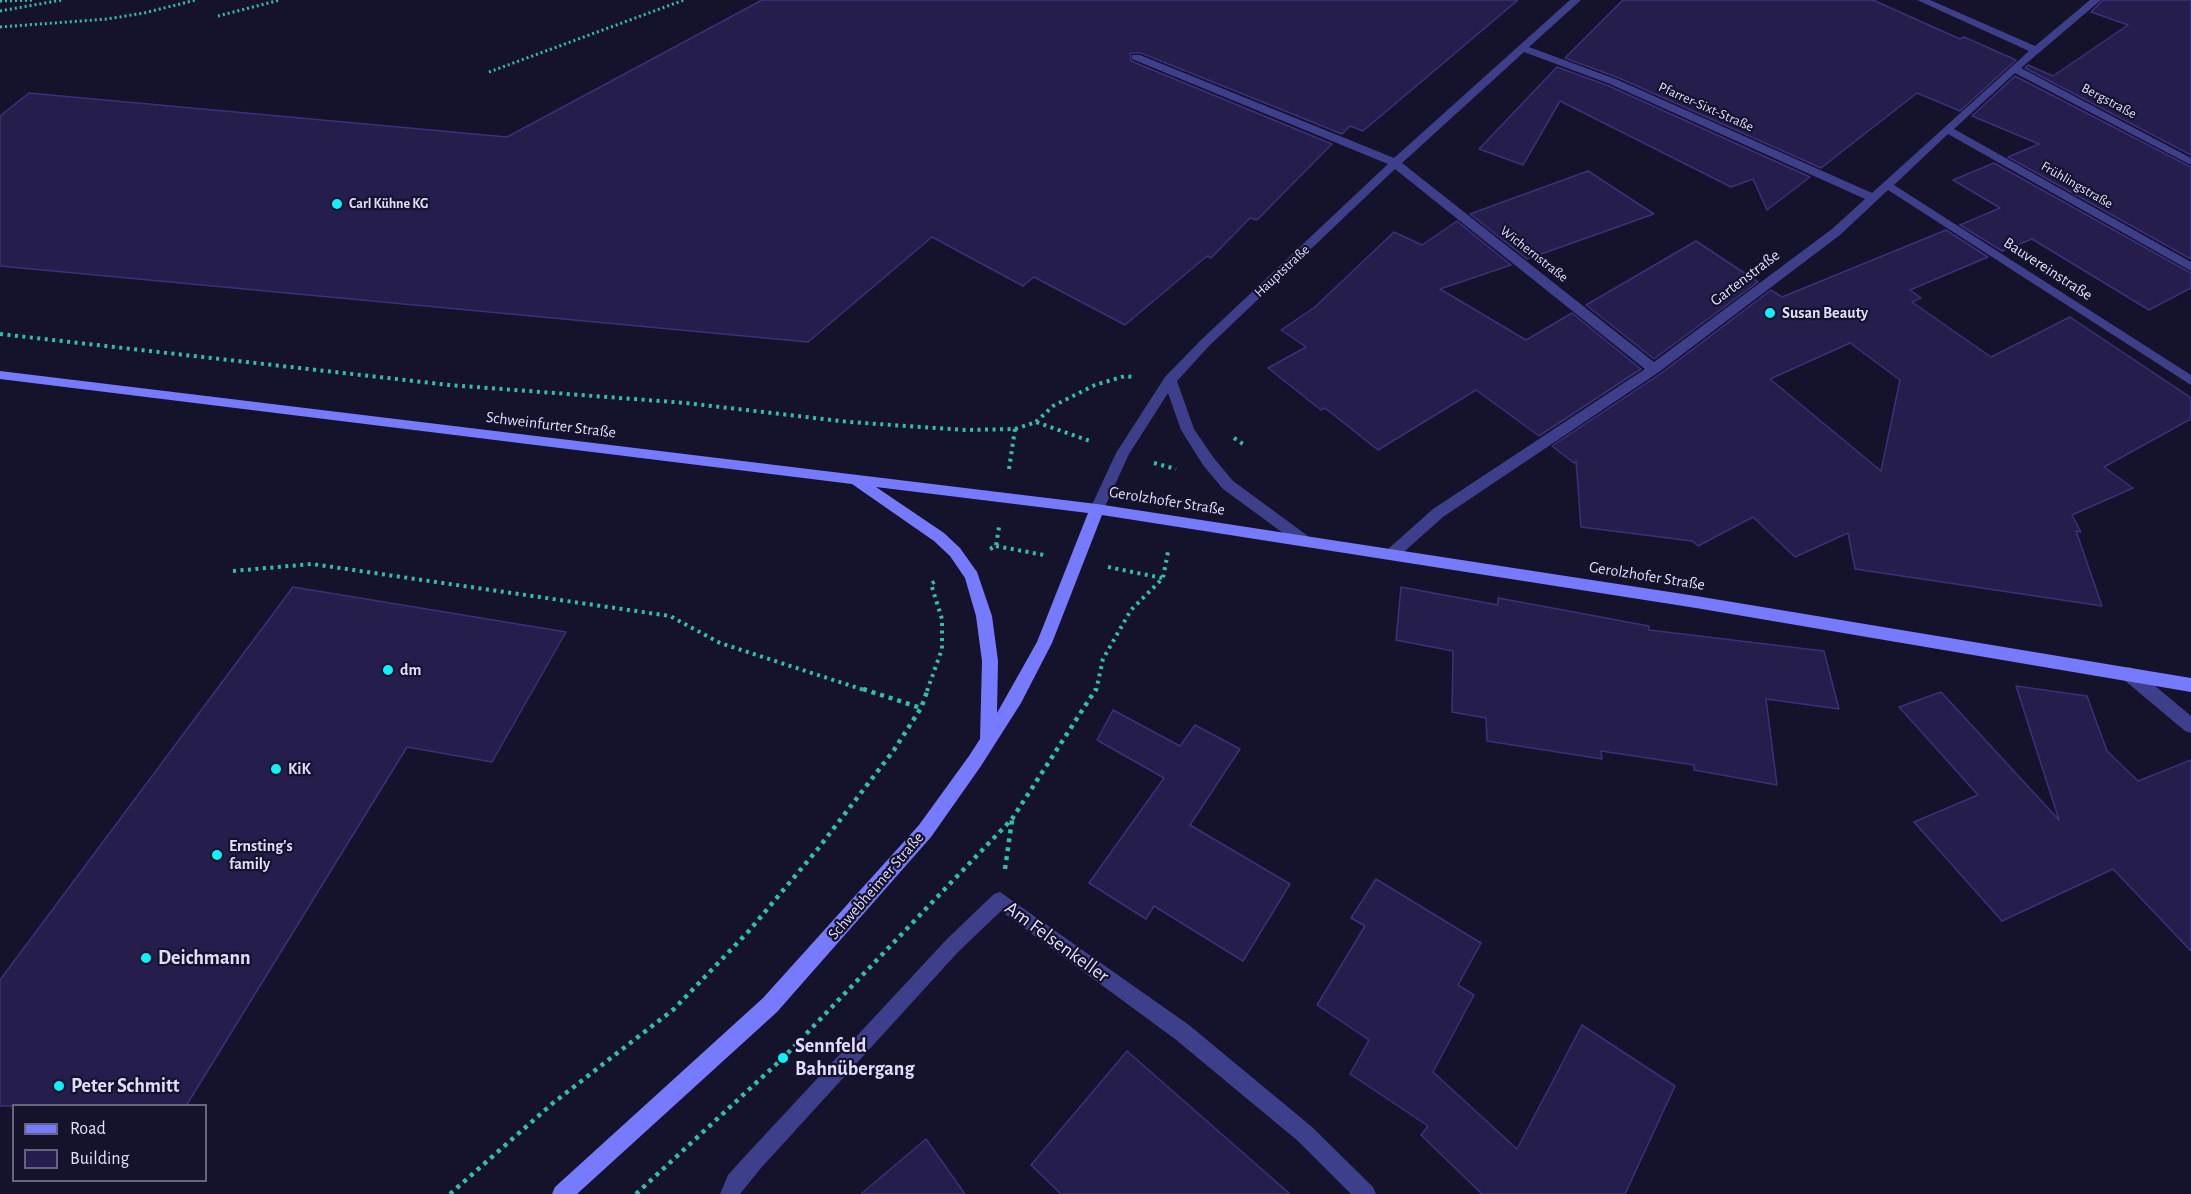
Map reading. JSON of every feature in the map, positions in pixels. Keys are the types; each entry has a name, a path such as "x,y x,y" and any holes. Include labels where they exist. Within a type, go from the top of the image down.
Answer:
{"main road":[{"name":"Schweinfurter Straße","path":"0,375 1097,509"},
{"path":"854,479 939,537 955,552 972,576 986,623 990,661 988,740"},
{"name":"Gerolzhofer Straße","path":"1097,509 1392,554 2191,685"},
{"name":"Schwebheimer Straße","path":"562,1194 770,1005 925,831 1015,698 1044,643 1097,509"}],"street":[{"name":"Hauptstraße","path":"1097,509 1123,453 1170,380 1205,343 1395,163 1576,0"},
{"path":"1922,0 2036,50"},
{"name":"Gartenstraße","path":"1392,554 1438,513 1654,369 1836,232 2014,68 2096,0"},
{"name":"Pfarrer-Sixt-Straße","path":"1524,49 1614,82 1873,198"},
{"path":"1136,57 1395,163"},
{"name":"Bergstraße","path":"2014,68 2191,162"},
{"name":"Frühlingstraße","path":"1947,129 2191,267"},
{"name":"Wichernstraße","path":"1395,163 1654,369"},
{"name":"Bauvereinstraße","path":"1887,185 2191,381"},
{"path":"1170,380 1188,430 1208,461 1228,485 1303,540"},
{"path":"2129,674 2191,726"},
{"name":"Am Felsenkeller","path":"730,1194 735,1182 769,1144 953,945 1000,900 1182,1032 1305,1134 1366,1194"}],"path":[{"path":"0,1 35,0"},
{"path":"0,11 62,0"},
{"path":"0,27 107,19 196,0"},
{"path":"218,16 280,0"},
{"path":"489,72 684,0"},
{"path":"0,334 448,386 686,403 849,422 965,430 1015,429 1036,422 1053,406 1095,385 1125,376 1170,380"},
{"path":"1036,422 1123,453"},
{"path":"233,571 312,564 670,616 720,643 921,708"},
{"path":"636,1194 783,1058 1012,819 1095,694 1103,659 1131,610 1163,578"},
{"path":"450,1194 553,1103 674,1009 748,932 818,850 894,750 921,708 942,649 942,620 931,584"},
{"path":"1000,900 1012,819"}],"building":[{"path":"762,0 1518,0 1363,131 1350,126 1342,134 1141,53 1130,53 1131,61 1332,144 1257,220 1250,218 1211,258 1207,256 1125,325 1034,277 1023,286 932,237 808,342 0,266 0,116 29,93 507,137"},
{"path":"1623,0 1873,0 1960,39 1964,37 2016,60 1960,111 1917,93 1821,168 1619,78 1565,58"},
{"path":"2103,0 2191,0 2191,155 2025,68 2028,65 2053,76 2128,25 2091,12"},
{"path":"1557,67 1609,86 1810,177 1767,210 1753,179 1731,187 1560,101 1523,165 1479,149"},
{"path":"2015,76 2191,167 2191,259 2008,157 2039,144 1972,116"},
{"path":"1994,163 2191,273 2191,288 2149,310 2032,239 2002,251 1960,225 2000,208 1953,180"},
{"path":"1588,171 1654,214 1527,259 1470,214"},
{"path":"1457,221 1511,265 1440,289 1526,340 1572,313 1641,369 1539,436 1476,390 1378,450 1325,408 1321,410 1268,368 1306,347 1281,330 1315,307 1394,232 1422,245"},
{"path":"1946,230 1988,257 1910,290 1921,298 1912,302 1991,357 2070,317 2191,398 2191,419 2104,467 2133,488 2072,515 2081,532 2076,531 2102,606 1855,569 1848,533 1795,557 1753,517 1698,546 1692,541 1581,527 1576,461 1574,463 1552,446 1660,374 1771,290 1782,297","holes":["1850,343 1900,380 1881,471 1770,379"]},
{"path":"1696,241 1758,282 1654,359 1586,305"},
{"path":"293,587 566,632 492,762 407,747 187,1104 12,1104 12,1106 0,1106 0,980"},
{"path":"1401,587 1498,605 1498,598 1649,626 1649,630 1824,651 1839,709 1766,699 1777,785 1694,770 1694,765 1601,751 1602,759 1487,741 1486,718 1452,712 1453,651 1396,640"},
{"path":"2016,686 2087,696 2107,751 2138,781 2191,760 2191,951 2113,869 2002,921 1914,822 1978,795 1899,707 1941,692 2059,820"},
{"path":"1113,710 1180,746 1195,725 1240,749 1190,825 1290,884 1243,961 1154,906 1146,919 1089,883 1164,778 1097,740"},
{"path":"1376,879 1481,943 1458,985 1474,995 1433,1072 1517,1149 1582,1025 1675,1086 1625,1194 1482,1194 1421,1135 1428,1126 1350,1074 1369,1040 1317,1005 1365,926 1351,918"},
{"path":"1127,1051 1290,1194 1061,1194 1031,1165"},
{"path":"926,1139 965,1194 861,1194"}],"place":[{"name":"Carl Kühne KG","path":"337,204"},
{"name":"Susan Beauty","path":"1770,313"},
{"name":"dm","path":"388,670"},
{"name":"KiK","path":"276,769"},
{"name":"Ernsting's family","path":"217,855"},
{"name":"Deichmann","path":"146,958"},
{"name":"Sennfeld Bahnübergang","path":"783,1058"},
{"name":"Peter Schmitt","path":"59,1086"}]}
